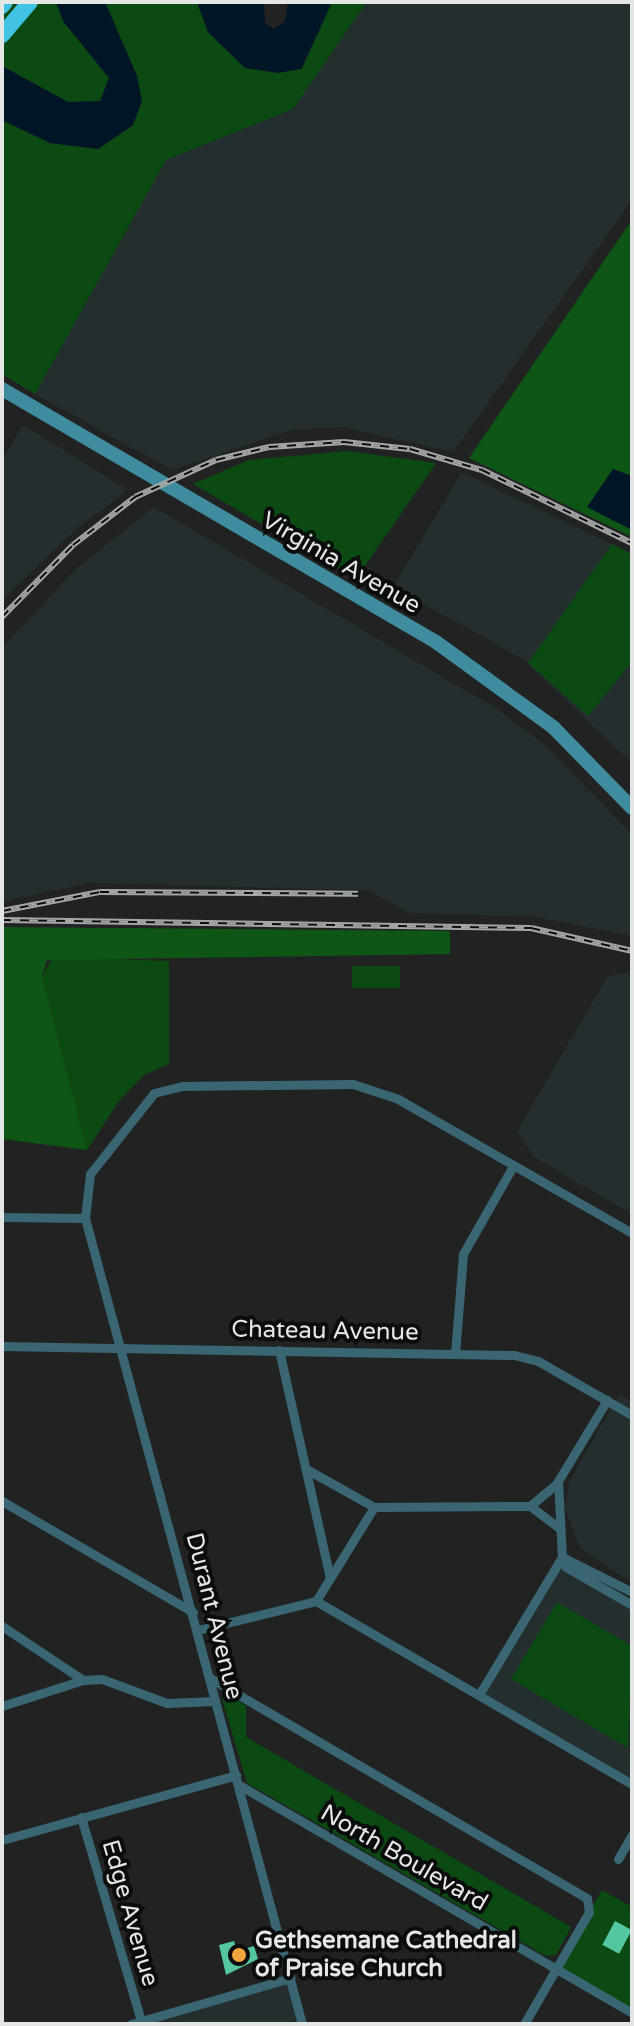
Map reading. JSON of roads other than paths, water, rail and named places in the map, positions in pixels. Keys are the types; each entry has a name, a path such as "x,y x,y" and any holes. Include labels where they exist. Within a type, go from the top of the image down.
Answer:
{"highway":[{"path":"2,35 30,2"}],"main road":[{"name":"Virginia Avenue","path":"2,389 436,642 553,727 632,808"}],"street":[{"path":"2,1217 85,1218 90,1174 117,1135 154,1093 183,1086 370,1087 632,1233"},
{"path":"455,1354 463,1254 513,1166"},
{"name":"Durant Avenue","path":"85,1218 124,1347 302,2024"},
{"name":"Chateau Avenue","path":"2,1346 455,1354 538,1361 632,1415"},
{"path":"279,1350 330,1578"},
{"path":"530,1506 558,1481 607,1400"},
{"path":"308,1470 374,1507 530,1506 559,1528"},
{"path":"558,1481 559,1528 566,1567 632,1605"},
{"path":"2,1501 193,1612"},
{"path":"316,1601 374,1507"},
{"path":"562,1557 632,1592"},
{"path":"480,1693 562,1557"},
{"path":"198,1630 316,1601 480,1693 632,1784"},
{"path":"2,1626 83,1680"},
{"path":"210,1678 581,1893 589,1912 524,2024"},
{"path":"2,1706 83,1680 102,1679 167,1703 215,1701"},
{"path":"2,1840 81,1817 237,1780"},
{"name":"North Boulevard","path":"237,1780 632,2013"},
{"name":"Edge Avenue","path":"81,1817 136,2022"},
{"path":"618,1859 632,1835"},
{"path":"136,2022 290,1978"}],"water":[{"path":"56,2 105,2 137,76 142,101 133,125 98,149 50,143 2,120 2,66 68,102 100,101 109,78 63,21"},
{"path":"197,2 264,2 265,24 274,29 285,21 288,2 332,2 301,69 278,73 245,68 208,32"},
{"path":"613,469 632,476 632,530 587,507"}],"railway":[{"path":"2,617 73,545 135,497 216,460 269,447 344,442 410,449 482,470 632,543"},
{"path":"2,911 100,892 358,894"},
{"path":"2,920 531,928 632,951"}],"place":[{"name":"Gethsemane Cathedral of Praise Church","path":"239,1955"}]}
